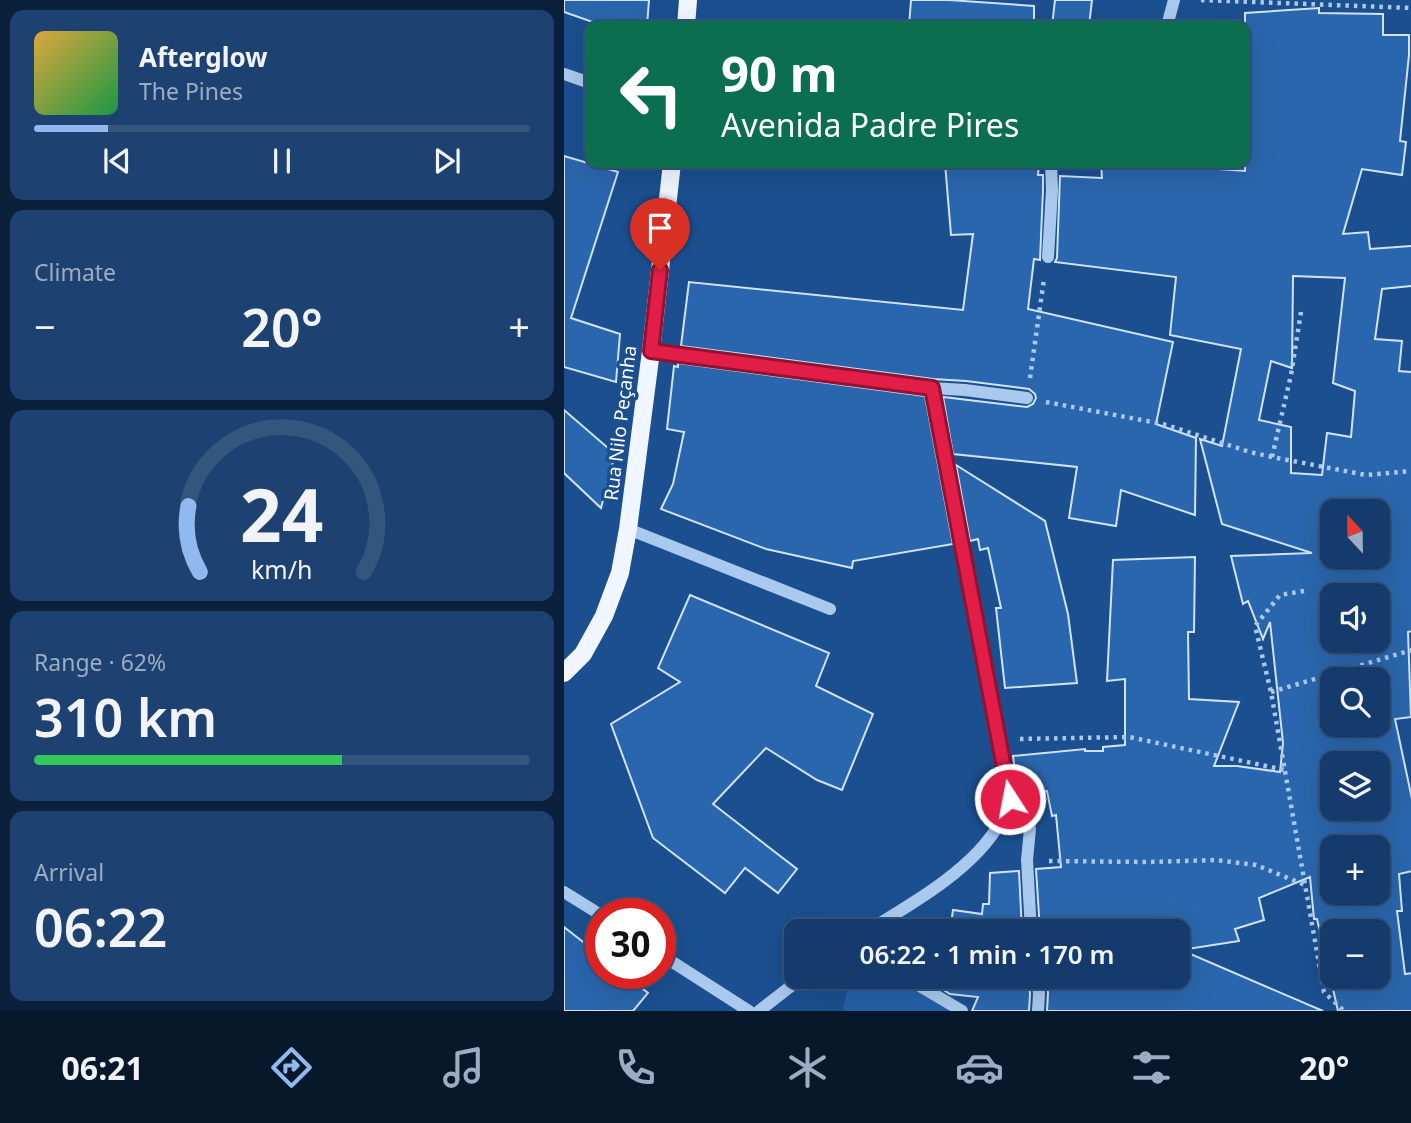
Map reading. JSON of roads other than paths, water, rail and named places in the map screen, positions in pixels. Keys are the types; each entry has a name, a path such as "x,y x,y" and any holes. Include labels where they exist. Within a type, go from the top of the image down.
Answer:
{"main road":[{"path":"686,21 688,0"},
{"name":"Rua Nilo Peçanha","path":"564,673 583,654 604,616 620,573 651,351 671,168"}],"street":[{"path":"1168,21 1174,0"},
{"path":"564,74 585,81"},
{"path":"1048,257 1051,168"},
{"path":"651,351 1027,398"},
{"path":"886,919 954,874 979,850 999,825 1010,799 932,388"},
{"path":"628,529 830,609"},
{"path":"1010,799 1026,815 1030,829 1027,860 1030,919"},
{"path":"564,892 585,905"},
{"path":"676,964 749,1011"},
{"path":"759,1011 787,989"},
{"path":"924,989 962,1011"},
{"path":"1038,989 1038,1011"}]}
